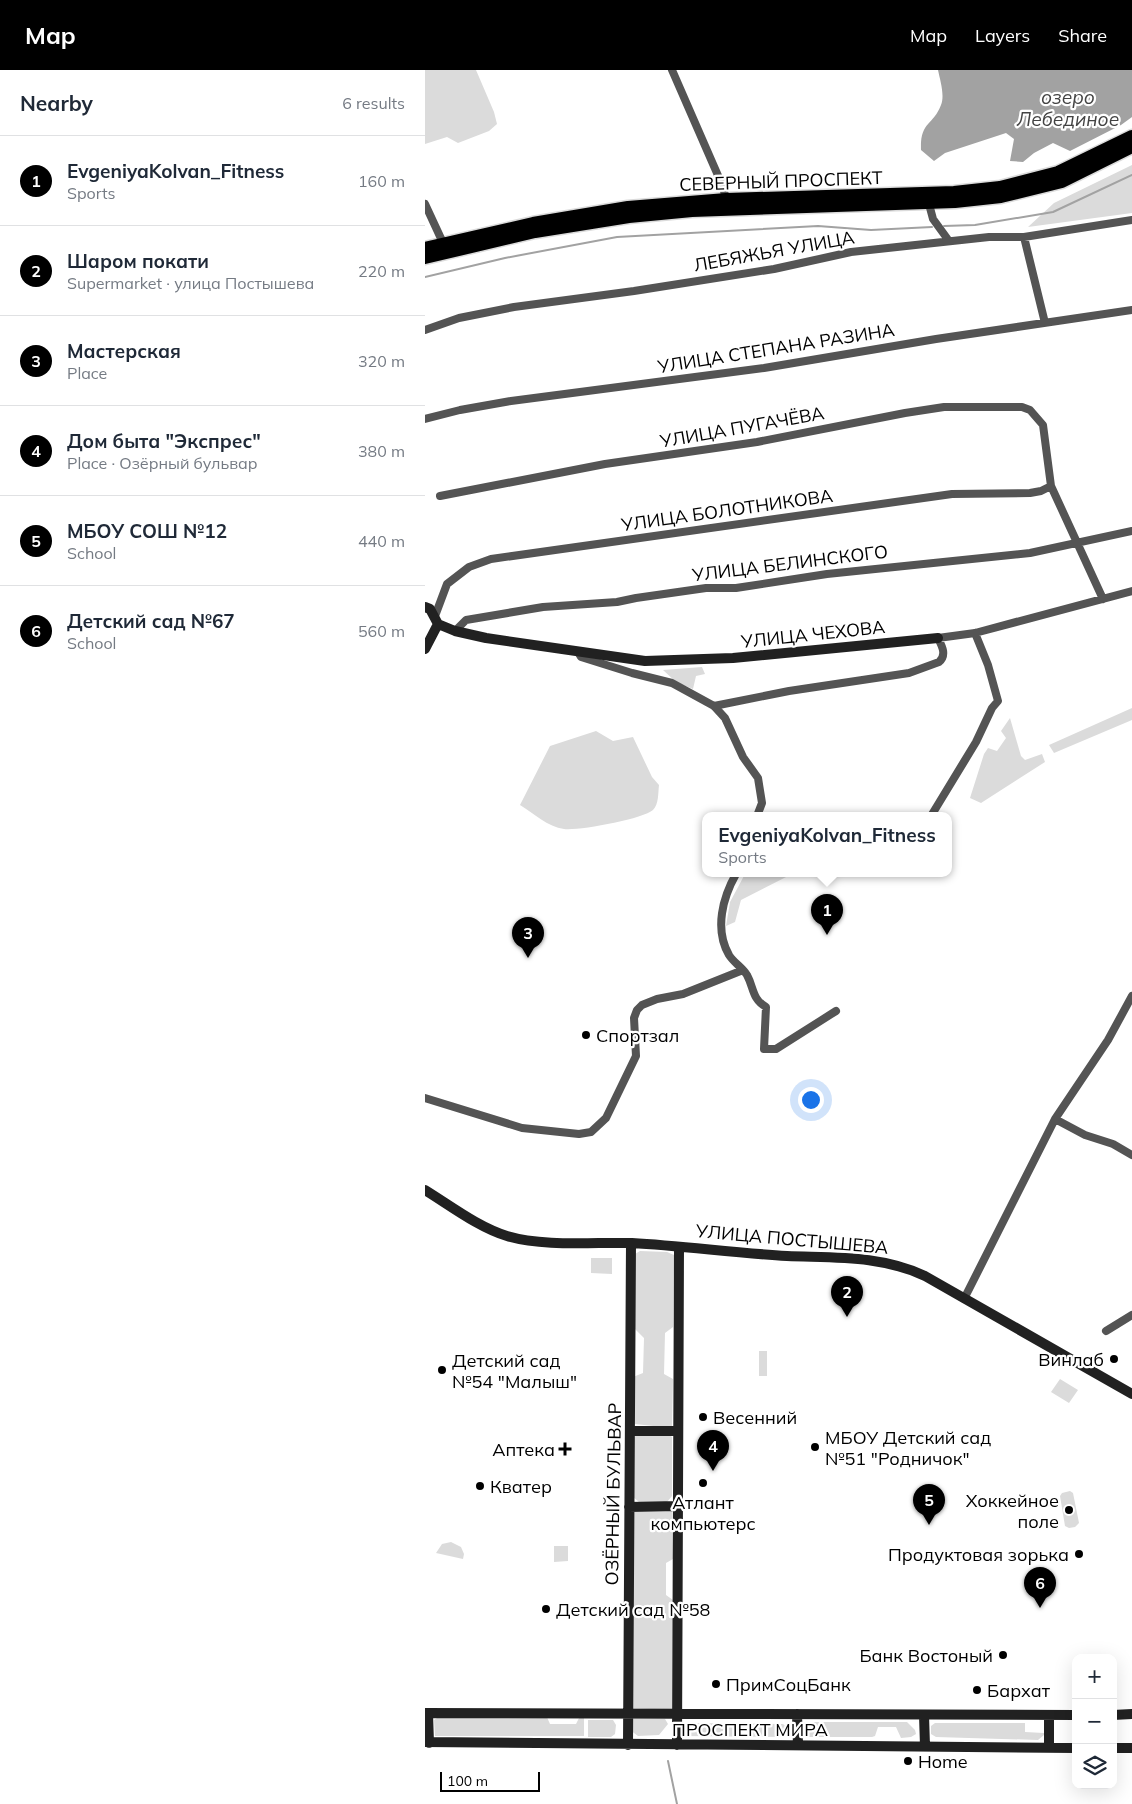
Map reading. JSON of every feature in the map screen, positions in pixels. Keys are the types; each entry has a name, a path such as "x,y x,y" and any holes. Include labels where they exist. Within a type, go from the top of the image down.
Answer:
{"main road":[{"name":"СЕВЕРНЫЙ ПРОСПЕКТ","path":"425,258 445,249 628,207 726,199 929,194 1000,187 1058,172 1132,136"},
{"name":"СЕВЕРНЫЙ ПРОСПЕКТ","path":"562,222 692,211 929,204 1001,197 1043,188 1080,174 1132,147"},
{"name":"СЕВЕРНЫЙ ПРОСПЕКТ","path":"425,248 445,249"}],"street":[{"path":"672,70 723,187 726,199"},
{"path":"425,204 445,249"},
{"path":"929,204 933,218 949,241"},
{"name":"ЛЕБЯЖЬЯ УЛИЦА","path":"425,330 459,318 513,307 634,291 774,269 851,252 989,237 1024,237 1132,220"},
{"path":"1024,237 1045,324"},
{"name":"УЛИЦА СТЕПАНА РАЗИНА","path":"425,419 511,401 764,368 936,339 1132,310"},
{"name":"УЛИЦА ПУГАЧЁВА","path":"441,496 605,464 757,442 944,407 1023,407 1030,410 1043,425 1051,486"},
{"path":"1051,486 1103,599"},
{"name":"УЛИЦА БОЛОТНИКОВА","path":"437,620 447,584 469,567 491,559 929,497 985,493 1030,493 1041,491 1051,486"},
{"name":"УЛИЦА БЕЛИНСКОГО","path":"455,631 466,620 543,607 617,602 706,588 736,588 827,574 1030,553 1132,531"},
{"path":"714,706 789,691 909,673 943,659 944,654 938,638 975,633 1132,591"},
{"name":"УЛИЦА ЧЕХОВА","path":"425,607 437,620 455,631 578,652 645,661 701,660 938,638"},
{"path":"425,649 437,620"},
{"path":"933,812 976,742 992,708 998,701 988,665 975,633"},
{"path":"578,652 581,657 611,667 672,682 714,706 725,718 743,757 759,778 761,803 758,812"},
{"path":"735,877 724,900 722,936 729,955 743,970 754,996 766,1006 764,1049 776,1049 836,1011"},
{"path":"425,1098 522,1128 579,1134 591,1132 606,1118 636,1056 634,1018 637,1010 642,1005 657,999 683,994 743,970"},
{"path":"964,1298 1055,1119 1107,1040 1132,996"},
{"path":"1055,1119 1085,1135 1113,1144 1132,1155"},
{"name":"УЛИЦА ПОСТЫШЕВА","path":"426,1191 472,1220 508,1237 538,1241 631,1244 779,1256 884,1261 925,1276 1132,1394"},
{"name":"ОЗЁРНЫЙ БУЛЬВАР","path":"628,1744 631,1244"},
{"path":"677,1745 679,1247"},
{"path":"1106,1331 1132,1315"},
{"path":"630,1431 677,1432"},
{"path":"629,1507 677,1506"},
{"path":"427,1713 427,1742"},
{"name":"ПРОСПЕКТ МИРА","path":"427,1713 1072,1715"},
{"path":"797,1714 798,1745"},
{"path":"1117,1715 1132,1714"},
{"path":"924,1715 925,1746"},
{"path":"1049,1715 1049,1747"},
{"name":"ПРОСПЕКТ МИРА","path":"427,1742 1072,1748"},
{"path":"1117,1748 1132,1748"}],"shaded area":[{"path":"425,70 476,70 494,112 497,124 489,131 458,143 447,137 425,144"},
{"path":"1132,165 1132,213 1028,227 1054,203"},
{"path":"702,667 705,674 696,676 693,689 676,682 663,670"},
{"path":"1132,708 1132,720 1054,753 1049,745"},
{"path":"1010,718 1021,756 1025,760 1042,754 1045,762 981,803 970,798 984,754 988,748 997,751 1006,738 1001,731"},
{"path":"596,731 613,741 633,737 652,777 659,785 657,802 653,810 637,817 610,824 564,829 546,823 520,805 550,746"},
{"path":"743,877 786,877 741,900 735,922 726,926 730,902"},
{"path":"640,1251 667,1252 674,1255 673,1327 665,1333 664,1374 673,1379 672,1428 635,1424 633,1377 643,1373 644,1338 633,1327 635,1254"},
{"path":"591,1258 612,1258 612,1274 591,1273"},
{"path":"759,1351 767,1351 767,1376 759,1376"},
{"path":"1060,1379 1078,1390 1069,1403 1051,1392"},
{"path":"637,1434 669,1434 672,1437 672,1496 667,1502 639,1502 633,1497 633,1439"},
{"name":"Хоккейное поле","path":"1070,1491 1073,1493 1079,1523 1075,1527 1069,1528 1065,1526 1060,1496 1062,1493"},
{"path":"672,1509 673,1559 666,1563 666,1595 673,1600 672,1710 631,1708 633,1510"},
{"path":"451,1542 461,1547 464,1554 463,1559 436,1553 442,1544"},
{"path":"554,1546 568,1546 568,1561 554,1562"},
{"path":"581,1714 584,1714 584,1736 435,1736 434,1720 440,1716 546,1715 550,1724 576,1724"},
{"path":"633,1719 665,1719 668,1724 659,1735 638,1736 630,1730"},
{"path":"588,1720 613,1720 616,1725 615,1734 611,1737 588,1737"},
{"path":"803,1722 907,1722 915,1730 916,1734 911,1737 901,1738 896,1727 878,1727 875,1736 872,1737 804,1737 802,1735"},
{"path":"681,1723 783,1724 788,1728 788,1737 684,1736 681,1735"},
{"path":"935,1723 1025,1723 1025,1732 1044,1733 1044,1735 1038,1740 936,1737 931,1734 931,1726"}],"water":[{"name":"озеро Лебединое","path":"938,70 1132,70 1132,117 1121,125 1070,151 1053,143 1034,153 1023,162 1010,161 1014,139 1006,133 945,153 934,161 921,150 921,141 925,129 938,112 943,97"}],"waterway":[{"path":"944,226 975,225 1053,212 1132,175"},
{"path":"425,277 505,258 617,237 818,226 871,230 932,227"},
{"path":"668,1761 677,1804"}],"place":[{"name":"EvgeniyaKolvan_Fitness","path":"827,935"},
{"name":"Мастерская","path":"528,958"},
{"name":"Спортзал","path":"586,1035"},
{"name":"Шаром покати","path":"847,1317"},
{"name":"Винлаб","path":"1114,1359"},
{"name":"Детский сад №54 \"Малыш\"","path":"442,1370"},
{"name":"Весенний","path":"703,1417"},
{"name":"МБОУ Детский сад №51 \"Родничок\"","path":"815,1447"},
{"name":"Аптека","path":"565,1449"},
{"name":"Дом быта \"Экспрес\"","path":"713,1471"},
{"name":"Атлант компьютерс","path":"703,1483"},
{"name":"Кватер","path":"480,1486"},
{"name":"Хоккейное поле","path":"1069,1510"},
{"name":"МБОУ СОШ №12","path":"929,1525"},
{"name":"Продуктовая зорька","path":"1079,1554"},
{"name":"Детский сад №67","path":"1040,1608"},
{"name":"Детский сад №58","path":"546,1609"},
{"name":"Банк Востоный","path":"1003,1655"},
{"name":"ПримСоцБанк","path":"716,1684"},
{"name":"Бархат","path":"977,1690"},
{"name":"Home","path":"908,1761"}]}
